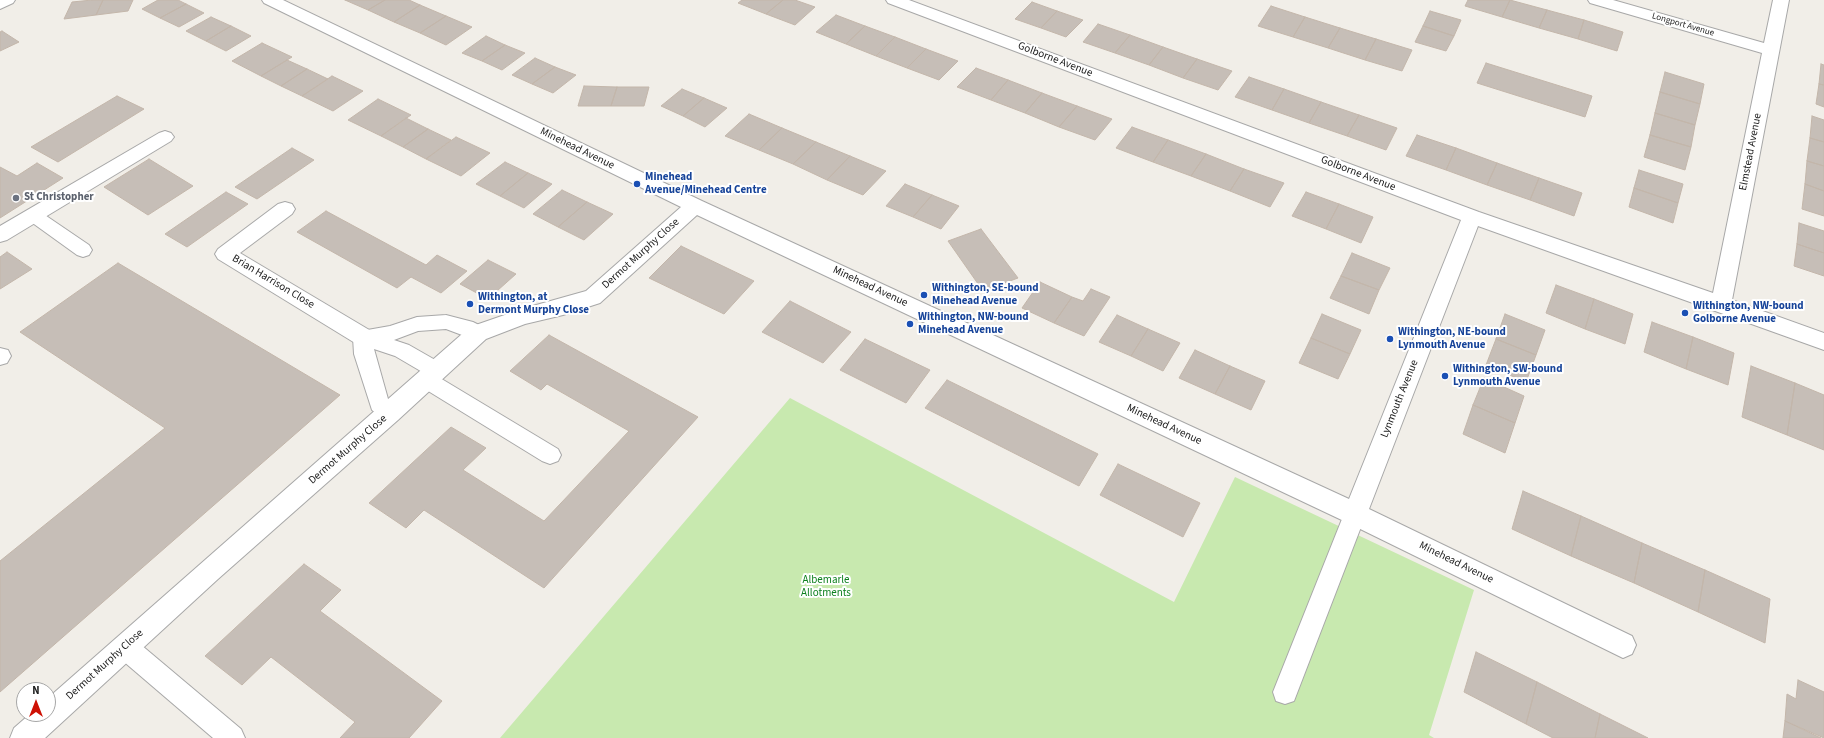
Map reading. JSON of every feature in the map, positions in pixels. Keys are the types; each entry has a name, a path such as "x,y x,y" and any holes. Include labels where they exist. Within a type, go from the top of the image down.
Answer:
{"street":[{"path":"0,4 7,0"},
{"name":"Minehead Avenue","path":"270,0 695,206 1355,514 1623,645"},
{"name":"Golborne Avenue","path":"894,0 928,5 1472,217 1721,304 1824,342"},
{"name":"Longport Avenue","path":"1596,0 1770,50"},
{"name":"Elmstead Avenue","path":"1721,304 1780,0"},
{"path":"0,235 165,137"},
{"name":"Dermot Murphy Close","path":"24,738 209,571 390,413 478,333 522,317 563,307 594,297 695,206"},
{"name":"Brian Harrison Close","path":"285,209 225,254 363,337"},
{"name":"Lynmouth Avenue","path":"1355,514 1472,217"}],"lane":[{"path":"33,215 83,250"},
{"path":"363,337 391,333 416,324 446,322 466,327 478,333"},
{"path":"363,337 402,350 432,375 550,455"},
{"path":"363,337 364,354 378,404 390,413"},
{"path":"1285,692 1355,514"},
{"path":"125,647 232,738"}],"green space":[{"name":"Albemarle Allotments","path":"790,398 1174,602 1235,477 1474,590 1429,735 1434,738 500,738"}],"building":[{"path":"103,0 96,15 64,19 72,2"},
{"path":"103,0 133,0 128,11 96,15"},
{"path":"158,0 178,0 186,4 160,18 142,9"},
{"path":"345,0 385,0 368,10"},
{"path":"385,0 409,0 420,5 394,22 368,10"},
{"path":"742,0 783,0 766,14 738,3"},
{"path":"783,0 795,0 815,7 795,25 766,14"},
{"path":"1468,0 1510,0 1502,17 1465,6"},
{"path":"1510,0 1547,10 1539,28 1502,17"},
{"path":"1032,2 1057,11 1041,28 1015,19"},
{"path":"186,4 204,13 179,27 160,18"},
{"path":"420,5 446,16 420,33 394,22"},
{"path":"1271,6 1305,17 1293,37 1258,26"},
{"path":"1547,10 1584,20 1578,39 1539,28"},
{"path":"1057,11 1083,20 1066,37 1041,28"},
{"path":"1430,11 1461,20 1454,36 1423,26"},
{"path":"836,15 865,26 846,44 816,32"},
{"path":"446,16 472,27 446,45 420,33"},
{"path":"211,17 231,26 206,41 186,31"},
{"path":"1305,17 1340,28 1328,48 1293,37"},
{"path":"1584,20 1623,32 1617,51 1578,39"},
{"path":"1098,24 1130,35 1115,53 1083,42"},
{"path":"231,26 251,36 226,51 206,41"},
{"path":"865,26 895,37 876,56 846,44"},
{"path":"1423,26 1454,36 1446,51 1415,42"},
{"path":"1340,28 1376,39 1365,60 1328,48"},
{"path":"2,31 19,42 0,51 0,32"},
{"path":"1130,35 1163,47 1149,65 1115,53"},
{"path":"486,36 505,45 482,61 462,53"},
{"path":"895,37 926,49 907,68 876,56"},
{"path":"1376,39 1412,50 1402,71 1365,60"},
{"path":"262,43 292,57 261,76 232,61"},
{"path":"505,45 525,53 502,70 482,61"},
{"path":"1163,47 1197,59 1183,78 1149,65"},
{"path":"926,49 958,61 939,80 907,68"},
{"path":"535,58 555,67 532,84 512,75"},
{"path":"1197,59 1232,71 1218,90 1183,78"},
{"path":"287,60 307,69 281,86 261,76"},
{"path":"1486,63 1592,96 1585,117 1477,83"},
{"path":"1821,64 1824,65 1824,85 1819,84"},
{"path":"555,67 576,75 553,93 532,84"},
{"path":"976,68 1008,80 991,100 957,87"},
{"path":"307,69 328,79 302,96 281,86"},
{"path":"1665,72 1704,84 1700,104 1660,92"},
{"path":"332,76 363,91 333,111 302,96"},
{"path":"1249,77 1284,89 1272,110 1235,97"},
{"path":"1008,80 1042,93 1025,113 991,100"},
{"path":"1819,84 1824,85 1824,107 1816,104"},
{"path":"584,86 617,87 611,106 578,106"},
{"path":"617,87 649,87 644,106 611,106"},
{"path":"682,89 704,98 683,116 661,106"},
{"path":"1284,89 1321,102 1309,123 1272,110"},
{"path":"1660,92 1700,104 1695,125 1655,113"},
{"path":"1042,93 1077,106 1059,127 1025,113"},
{"path":"117,96 144,109 58,162 31,147"},
{"path":"704,98 727,108 705,127 683,116"},
{"path":"378,99 411,115 381,136 348,120"},
{"path":"1321,102 1359,115 1347,136 1309,123"},
{"path":"1077,106 1112,119 1095,140 1059,127"},
{"path":"1655,113 1695,125 1691,147 1650,135"},
{"path":"749,114 782,128 759,150 725,136"},
{"path":"1359,115 1397,128 1386,150 1347,136"},
{"path":"1812,116 1824,120 1824,142 1810,138"},
{"path":"406,118 428,129 403,147 381,136"},
{"path":"1132,127 1168,140 1153,162 1116,148"},
{"path":"782,128 816,142 793,164 759,150"},
{"path":"428,129 451,140 426,159 403,147"},
{"path":"1417,135 1456,148 1446,170 1406,156"},
{"path":"1650,135 1691,147 1685,170 1644,157"},
{"path":"456,137 490,153 461,176 426,159"},
{"path":"1810,138 1824,142 1824,166 1807,161"},
{"path":"1168,140 1206,154 1191,176 1153,162"},
{"path":"816,142 850,156 827,180 793,164"},
{"path":"292,148 314,160 257,199 235,187"},
{"path":"1456,148 1497,163 1487,185 1446,170"},
{"path":"1206,154 1244,169 1230,191 1191,176"},
{"path":"850,156 886,171 863,195 827,180"},
{"path":"149,159 193,186 148,215 104,187"},
{"path":"1807,161 1824,166 1824,191 1805,184"},
{"path":"505,162 528,173 500,196 476,184"},
{"name":"St Christopher","path":"37,163 63,178 0,218 0,167 17,176"},
{"path":"1497,163 1539,178 1530,200 1487,185"},
{"path":"1244,169 1284,183 1270,207 1230,191"},
{"path":"1639,170 1683,184 1678,203 1634,188"},
{"path":"528,173 552,184 524,208 500,196"},
{"path":"1539,178 1582,193 1574,216 1530,200"},
{"path":"905,184 932,195 913,217 886,206"},
{"path":"1805,184 1824,191 1824,216 1802,209"},
{"path":"1634,188 1678,203 1673,223 1629,207"},
{"path":"562,190 587,202 558,227 533,214"},
{"path":"226,192 248,204 187,247 165,234"},
{"path":"1306,192 1339,204 1326,229 1292,216"},
{"path":"932,195 959,206 941,229 913,217"},
{"path":"587,202 613,214 584,240 558,227"},
{"path":"1339,204 1373,217 1361,243 1326,229"},
{"path":"326,211 426,265 437,255 467,271 441,293 411,277 397,288 297,232"},
{"path":"1799,223 1824,231 1824,253 1797,244"},
{"path":"981,229 1018,278 983,291 948,241"},
{"path":"1797,244 1824,253 1824,276 1794,266"},
{"path":"681,246 754,281 724,314 649,278"},
{"path":"7,252 32,269 0,289 0,257"},
{"path":"1352,253 1390,268 1379,290 1341,276"},
{"path":"488,260 516,274 488,299 460,284"},
{"path":"118,263 340,395 0,692 0,561 165,428 20,332"},
{"path":"1341,276 1379,290 1369,314 1330,298"},
{"path":"1040,282 1072,297 1054,323 1022,308"},
{"path":"1556,285 1594,299 1585,329 1546,313"},
{"path":"1091,289 1110,297 1084,336 1054,323 1072,297 1083,301"},
{"path":"1594,299 1633,314 1625,344 1585,329"},
{"path":"790,301 851,332 823,363 762,332"},
{"path":"1322,314 1361,330 1350,354 1311,338"},
{"path":"1505,314 1545,330 1536,355 1496,339"},
{"path":"1117,315 1148,329 1131,356 1099,342"},
{"path":"1652,322 1693,337 1686,369 1644,352"},
{"path":"1148,329 1180,343 1163,371 1131,356"},
{"path":"549,335 698,417 544,588 424,510 406,528 369,503 451,427 486,448 463,470 544,521 629,431 547,384 541,390 510,371"},
{"path":"1693,337 1734,353 1728,385 1686,369"},
{"path":"1311,338 1350,354 1338,379 1299,363"},
{"path":"865,339 930,370 906,403 840,370"},
{"path":"1496,339 1536,355 1526,382 1486,365"},
{"path":"1195,350 1230,366 1215,394 1179,378"},
{"path":"1230,366 1265,381 1251,410 1215,394"},
{"path":"1751,366 1795,383 1787,435 1742,417"},
{"path":"1484,378 1524,396 1515,423 1473,405"},
{"path":"947,380 1098,454 1079,486 925,408"},
{"path":"1795,383 1824,395 1824,450 1787,435"},
{"path":"1473,405 1515,423 1505,453 1463,434"},
{"path":"1118,464 1200,503 1183,537 1100,495"},
{"path":"1523,491 1581,516 1571,556 1512,529"},
{"path":"1581,516 1642,543 1634,583 1571,556"},
{"path":"1642,543 1705,570 1698,612 1634,583"},
{"path":"304,564 341,590 320,611 442,701 409,738 340,738 355,722 271,657 242,685 205,656"},
{"path":"1705,570 1770,599 1765,643 1698,612"},
{"path":"1476,652 1537,682 1526,724 1464,692"},
{"path":"1798,680 1824,692 1824,738 1785,721 1787,694 1796,699"},
{"path":"1537,682 1600,714 1595,738 1553,738 1526,724"},
{"path":"1600,714 1648,738 1595,738"},
{"path":"1785,721 1821,738 1783,738"}],"place":[{"name":"Minehead Avenue/Minehead Centre","path":"637,184"},
{"name":"St Christopher","path":"16,198"},
{"name":"Withington, SE-bound Minehead Avenue","path":"924,295"},
{"name":"Withington, at Dermont Murphy Close","path":"470,304"},
{"name":"Withington, NW-bound Golborne Avenue","path":"1685,313"},
{"name":"Withington, NW-bound Minehead Avenue","path":"910,324"},
{"name":"Withington, NE-bound Lynmouth Avenue","path":"1390,339"},
{"name":"Withington, SW-bound Lynmouth Avenue","path":"1445,376"}]}
